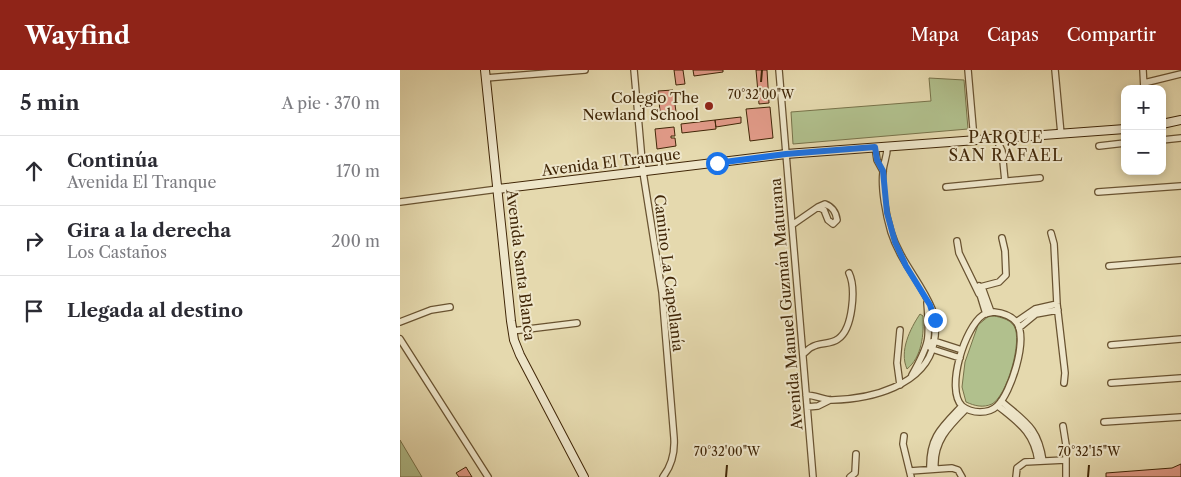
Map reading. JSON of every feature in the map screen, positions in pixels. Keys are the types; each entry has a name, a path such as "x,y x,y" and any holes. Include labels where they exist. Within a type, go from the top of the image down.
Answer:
{"main road":[{"name":"Avenida Santa Blanca","path":"485,74 512,331 520,354 584,477"},
{"path":"1166,123 1181,120"},
{"name":"Avenida El Tranque","path":"498,189 786,154 1121,128"}],"street":[{"path":"485,74 586,70"},
{"name":"Camino La Capellanía","path":"634,70 643,172 662,292 674,438 673,457 663,477"},
{"name":"Avenida Manuel Guzmán Maturana","path":"779,70 813,477"},
{"path":"968,70 974,139"},
{"path":"1055,70 1061,134"},
{"path":"1143,70 1144,85"},
{"path":"1147,85 1181,74"},
{"path":"1002,151 1008,137"},
{"path":"996,138 1002,151 1004,181"},
{"path":"1166,140 1181,138"},
{"path":"1099,146 1121,143"},
{"path":"807,407 818,406 830,400 872,394 900,385 922,368 932,349 927,301 906,266 895,242 887,213 883,171 887,146"},
{"path":"875,147 877,160 883,171"},
{"path":"946,187 1040,178"},
{"path":"1098,192 1181,186"},
{"name":"Avenida El Tranque","path":"400,202 498,189"},
{"path":"792,225 818,207"},
{"path":"791,214 803,216"},
{"path":"1051,234 1054,240 1057,307 1065,373 1064,383"},
{"path":"980,287 1003,280 1007,272 1005,247 1002,238"},
{"path":"957,241 959,253 972,280 982,294"},
{"path":"1109,266 1181,260"},
{"path":"803,354 812,346 837,340 846,330 853,292 850,273"},
{"path":"972,280 980,287 988,313"},
{"path":"982,294 992,284"},
{"path":"400,322 430,310 450,307"},
{"path":"1016,322 1035,309 1057,307"},
{"path":"1019,328 1036,314 1057,307"},
{"path":"988,313 1002,313 1016,322 1019,328 1020,339 1017,365 1000,403 990,410 983,412 972,411 964,407 957,398 955,390 962,350 975,324 988,313"},
{"path":"512,331 577,323"},
{"path":"900,330 897,364 900,385"},
{"path":"400,339 488,477"},
{"path":"1111,345 1181,339"},
{"path":"802,341 812,346"},
{"path":"931,342 962,350"},
{"path":"911,376 931,342"},
{"path":"932,349 960,358"},
{"path":"1111,383 1181,378"},
{"path":"806,395 830,400"},
{"path":"1000,403 1035,432 1041,447 1041,461"},
{"path":"933,469 930,453 933,440 940,429 964,407"},
{"path":"1104,422 1181,417"},
{"path":"1063,426 1066,445 1066,477"},
{"path":"904,436 903,442 910,474 933,469 955,469 960,472 962,477"},
{"path":"850,477 856,472 856,454"},
{"path":"1016,477 1016,470 1025,462 1065,460"},
{"path":"813,470 821,477"}],"green space":[{"path":"929,78 964,80 968,129 793,144 791,112 931,101"},
{"path":"920,314 923,316 921,345 916,358 907,369 904,355 905,348 909,333"},
{"path":"990,315 1003,318 1014,326 1016,333 1015,355 1008,379 998,399 992,404 979,406 966,402 962,387 965,362 978,325"},
{"path":"400,440 422,477 400,477"}],"building":[{"path":"674,70 683,70 685,84 676,85"},
{"path":"693,70 723,70 723,72 694,76"},
{"path":"756,70 767,70 769,103 759,104"},
{"path":"673,90 677,119 661,121 658,91"},
{"path":"770,107 773,138 750,141 746,109"},
{"path":"741,117 741,123 716,127 715,120"},
{"path":"715,120 716,129 682,133 681,124"},
{"path":"674,127 675,136 671,136 671,138 675,138 676,146 657,149 655,129"},
{"path":"1181,464 1181,477 1106,477 1106,473 1172,468"},
{"path":"466,467 472,477 459,477 456,473"}],"place":[{"name":"Colegio The Newland School","path":"709,106"}],"district":[{"name":"PARQUE SAN RAFAEL","path":"1006,146"}],"route":[{"path":"717,163 786,154 875,147 877,160 883,171 889,225 898,250 924,293 935,320"}]}
